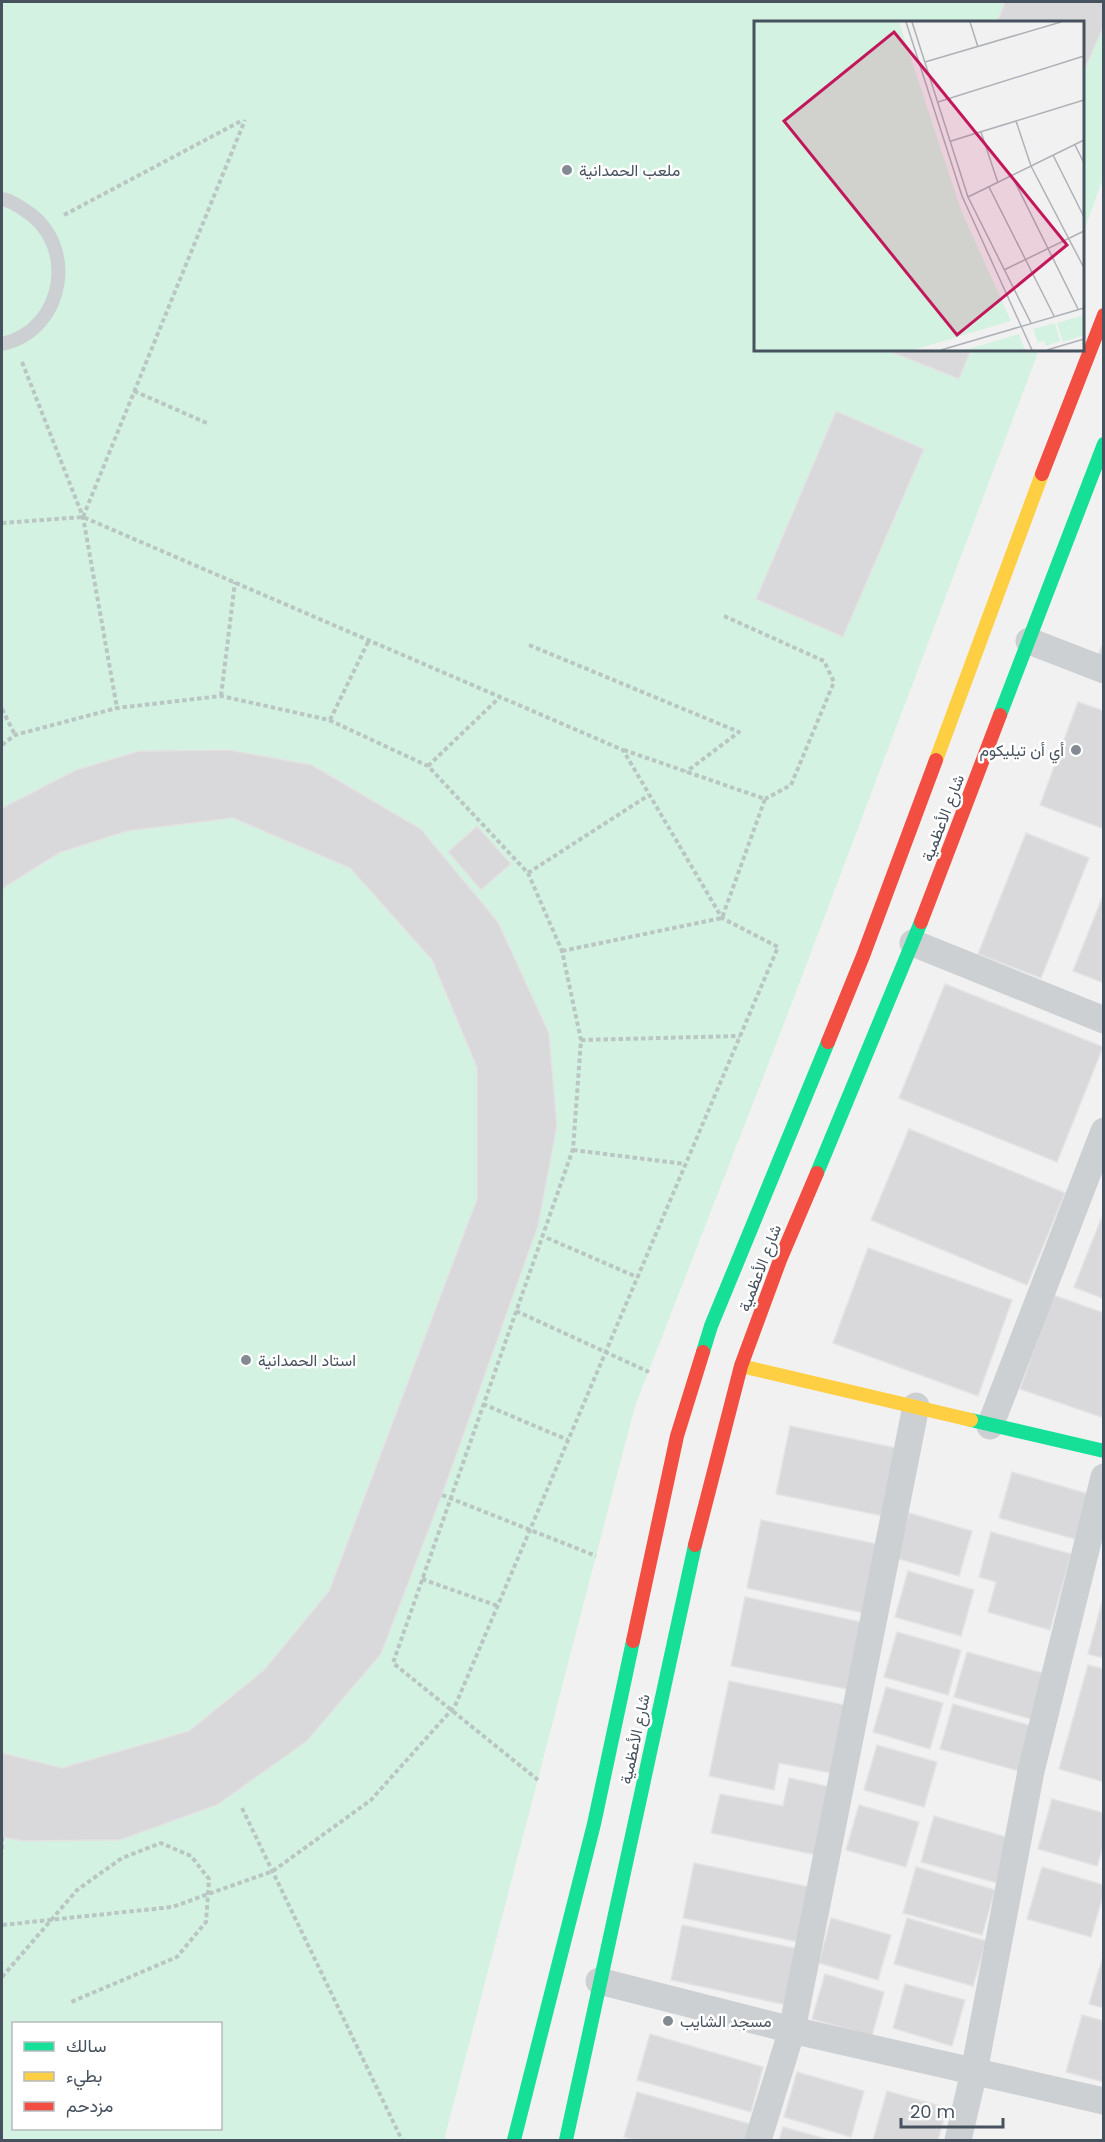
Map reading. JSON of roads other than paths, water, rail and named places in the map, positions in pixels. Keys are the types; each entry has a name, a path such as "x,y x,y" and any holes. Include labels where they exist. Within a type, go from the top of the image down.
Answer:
{"street":[{"path":"514,2140 594,1824 677,1436 711,1326 863,956 1058,432 1104,315"},
{"name":"شارع الأعظمية","path":"566,2140 695,1543 741,1366 780,1260 913,943 1104,444"},
{"path":"1029,641 1104,670"},
{"path":"913,943 1104,1020"},
{"path":"990,1426 1104,1131"},
{"path":"741,1366 1104,1451"},
{"path":"758,2140 792,2030 916,1406"},
{"path":"958,2140 974,2072 1031,1771 1104,1477"},
{"path":"599,1981 792,2030 1104,2101"}],"lane":[{"path":"2,199 8,200 34,216 52,240 60,269 55,299 39,324 8,343"}],"place":[{"name":"ملعب الحمدانية","path":"567,170"},
{"name":"أي أن تيليكوم","path":"1076,750"},
{"name":"استاد الحمدانية","path":"246,1360"},
{"name":"مسجد الشايب","path":"668,2021"}]}
